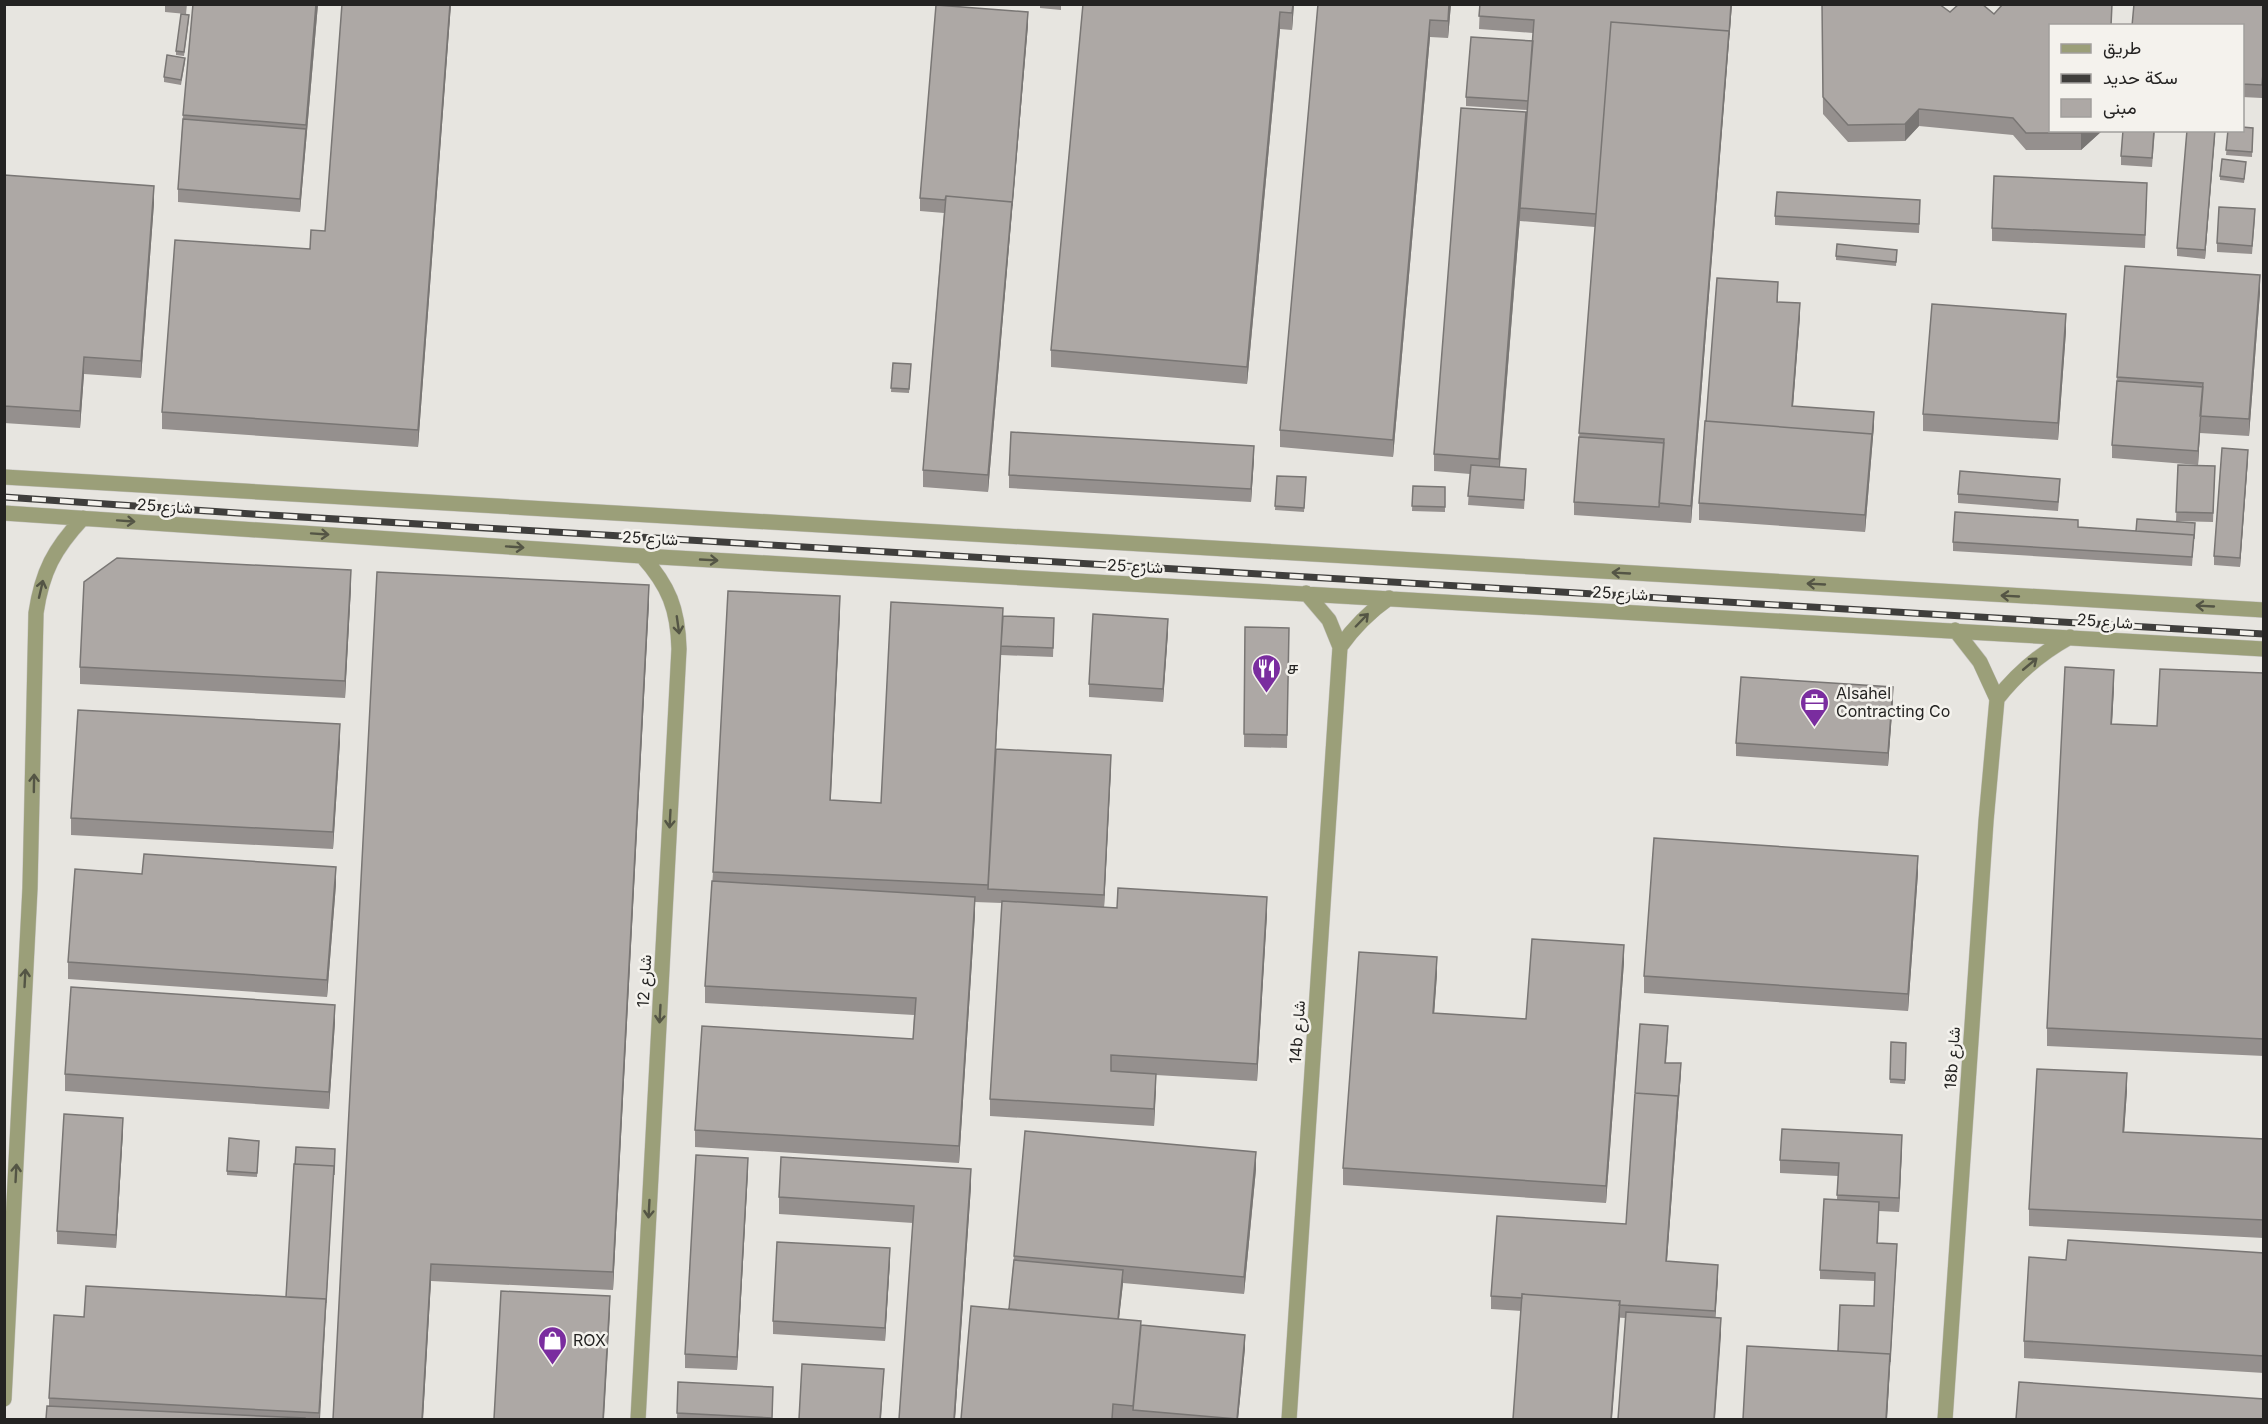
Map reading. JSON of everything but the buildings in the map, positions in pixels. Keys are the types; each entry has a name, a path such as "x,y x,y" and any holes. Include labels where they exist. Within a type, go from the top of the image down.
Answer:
{"street":[{"name":"شارع 25","path":"4,477 2264,610"},
{"name":"شارع 25","path":"4,513 642,556 2264,649"},
{"path":"4,1399 33,810 36,613 40,586 50,561 64,538 83,518"},
{"name":"شارع 12","path":"638,1419 679,650 679,623 672,598 659,575 642,556"},
{"name":"14b شارع","path":"1289,1419 1340,647 1329,620 1306,593"},
{"path":"1340,647 1363,618 1389,598"},
{"name":"18b شارع","path":"1946,1419 1986,821 1997,699 1980,662 1955,630"},
{"path":"1997,699 2030,663 2070,637"}],"railway":[{"path":"4,497 252,514 2264,634"}],"place":[{"name":"ச","path":"1266,694"},
{"name":"Alsahel Contracting Co","path":"1815,728"},
{"name":"ROX","path":"552,1366"}]}
